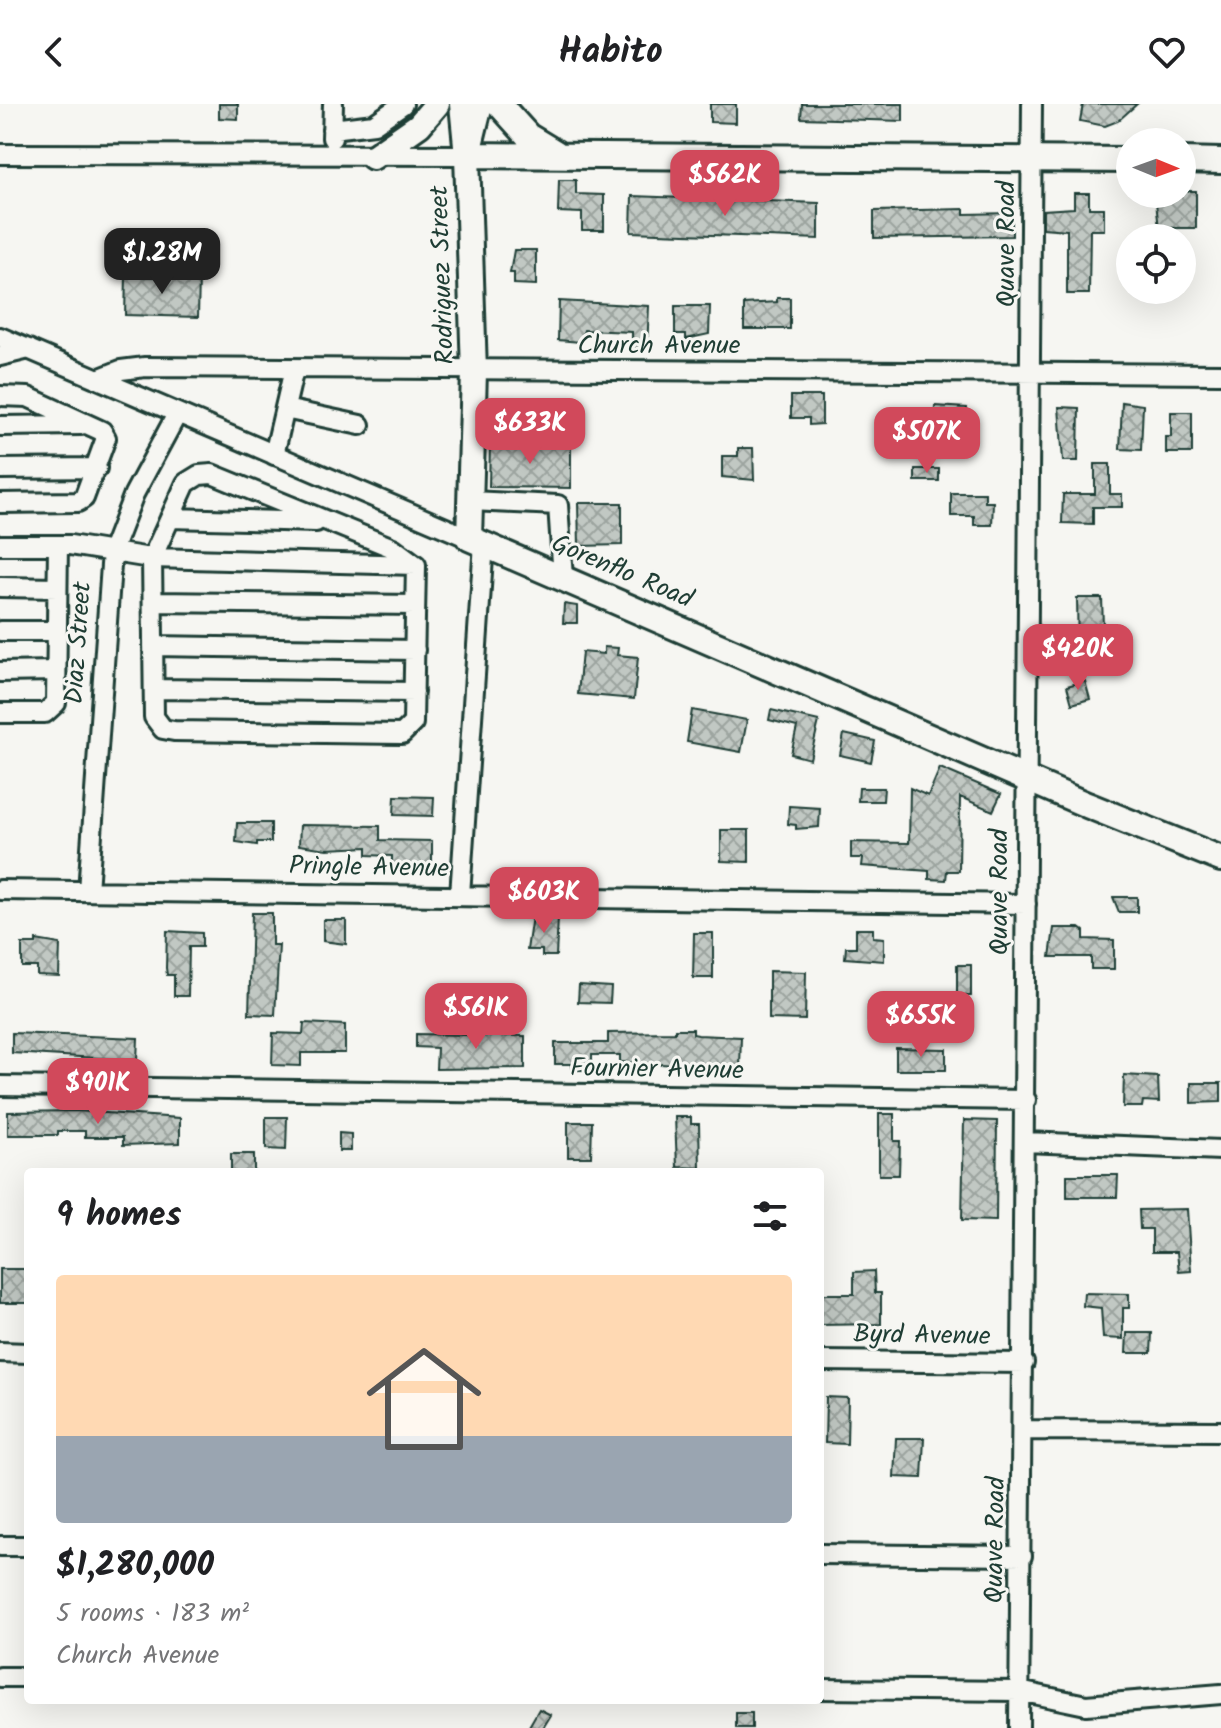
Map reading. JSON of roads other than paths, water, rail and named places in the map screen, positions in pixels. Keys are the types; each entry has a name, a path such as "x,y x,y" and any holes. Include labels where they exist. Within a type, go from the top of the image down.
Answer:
{"main road":[{"path":"373,157 419,125 437,104"},
{"name":"Rodriguez Street","path":"462,104 467,155 474,372 470,501 476,541"},
{"name":"Rodriguez Street","path":"467,155 480,104"},
{"path":"499,104 528,136 558,154"},
{"path":"467,155 1116,160"},
{"path":"1196,160 1221,161"},
{"name":"Gorenflo Road","path":"476,541 1221,859"}],"street":[{"path":"332,156 333,104"},
{"path":"332,129 374,124 403,104"},
{"name":"Quave Road","path":"1019,1728 1032,104"},
{"path":"0,154 467,155"},
{"name":"Gorenflo Road","path":"0,337 476,541"},
{"path":"0,356 29,349"},
{"name":"Church Avenue","path":"98,379 121,370 145,367 474,372 1221,374"},
{"path":"274,455 294,369"},
{"path":"0,396 28,397 102,431 106,438 84,498 78,502 0,503"},
{"path":"285,409 360,425"},
{"name":"Diaz Street","path":"88,891 112,551 134,494 177,414"},
{"path":"0,426 88,425"},
{"path":"0,469 97,468"},
{"path":"212,474 393,548 416,565 413,723 409,731 402,734 372,734 163,729 154,717 152,558 186,483 199,475 212,474"},
{"path":"470,501 558,505 563,578"},
{"path":"170,518 327,523"},
{"name":"Rodriguez Street","path":"460,895 476,541"},
{"path":"0,545 58,545 152,558 416,565"},
{"path":"0,713 52,710 56,671 58,545"},
{"path":"0,587 57,588"},
{"path":"153,602 415,605"},
{"path":"0,631 57,631"},
{"path":"153,646 415,650"},
{"path":"0,672 56,671"},
{"path":"154,689 414,692"},
{"name":"Pringle Avenue","path":"0,890 1026,904"},
{"name":"Fournier Avenue","path":"0,1086 1026,1100"},
{"path":"1025,1142 1221,1150"},
{"path":"0,1352 24,1353"},
{"name":"Byrd Avenue","path":"824,1361 1024,1363"},
{"path":"1023,1430 1221,1431"},
{"path":"0,1546 24,1546"},
{"path":"824,1554 1022,1556"},
{"path":"0,1677 24,1677"},
{"path":"824,1689 1019,1691 1086,1705 1221,1694"}]}
